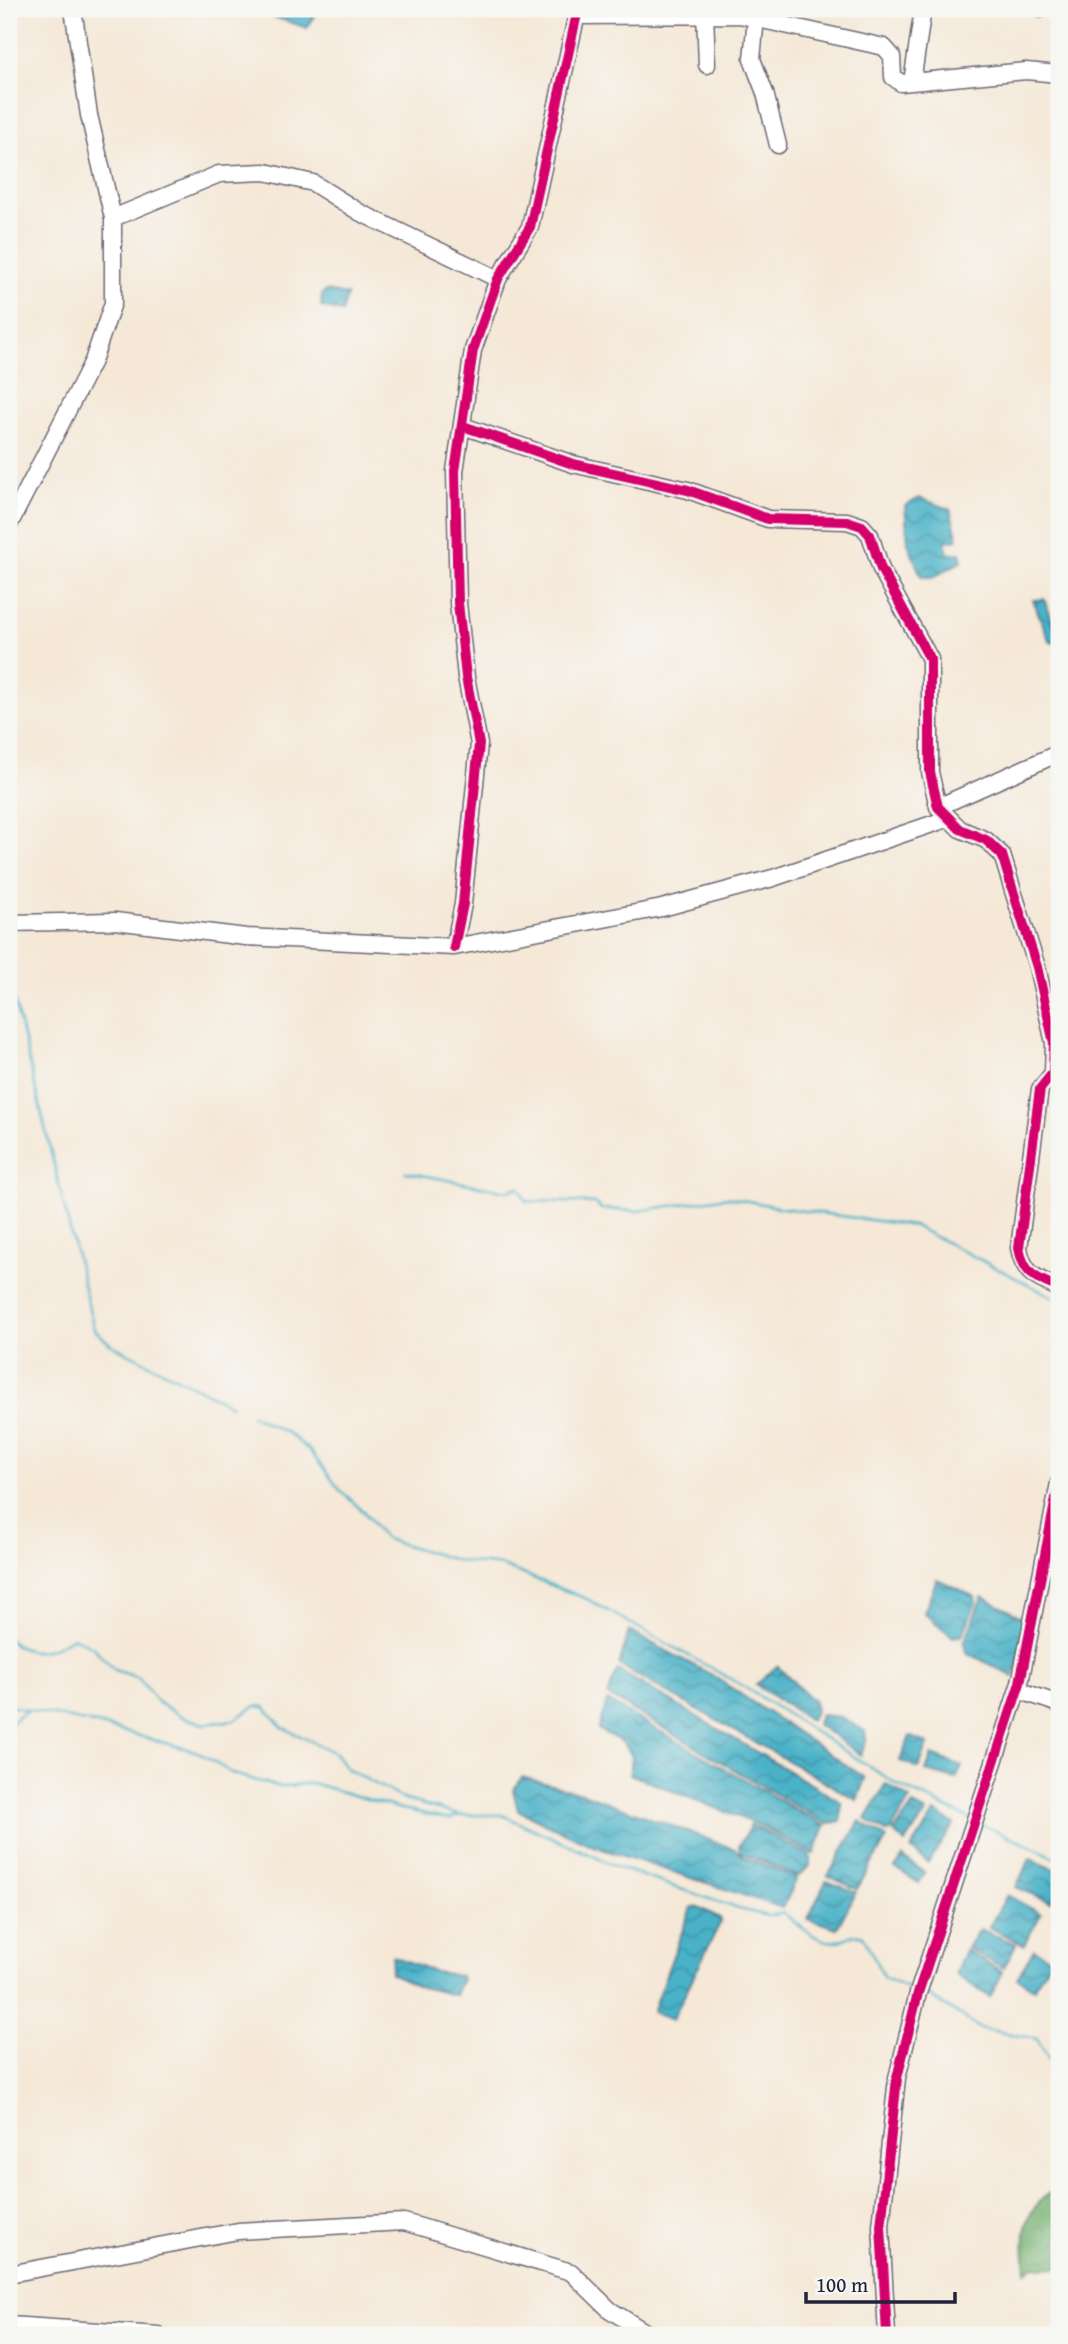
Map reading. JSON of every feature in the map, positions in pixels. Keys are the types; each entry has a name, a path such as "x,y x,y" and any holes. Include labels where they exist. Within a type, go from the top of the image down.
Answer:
{"street":[{"path":"9,525 93,361 113,303 113,218 89,115 73,9"},
{"path":"912,82 923,9"},
{"path":"454,947 463,904 479,744 466,677 458,603 455,471 473,350 498,279 530,227 578,12 705,13 756,18 884,47 892,56 897,82 1026,71 1059,74"},
{"path":"705,13 707,65"},
{"path":"756,18 752,59 765,93 778,145"},
{"path":"113,218 219,174 265,172 313,183 359,212 498,279"},
{"path":"463,426 573,464 688,490 768,519 847,522 862,526 870,535 881,569 930,659 930,772 943,813 960,829 986,840 1002,855 1037,967 1054,1043 1056,1073 1040,1089 1019,1248 1022,1265 1028,1275 1059,1288"},
{"path":"9,923 114,921 246,937 454,947 662,908 773,878 943,813 1059,753"},
{"path":"887,2335 882,2214 897,2078 920,1990 1018,1690 1059,1483"},
{"path":"1018,1690 1059,1703"},
{"path":"9,2274 238,2231 404,2222 571,2272 610,2310 650,2335"},
{"path":"9,2325 158,2335"}],"green space":[{"path":"1053,2190 1059,2192 1059,2268 1034,2266 1026,2272 1026,2226 1035,2207"}],"water":[{"path":"268,9 318,9 307,28 268,15"},
{"path":"326,291 347,295 342,312 321,307 322,294"},
{"path":"919,498 950,509 958,539 945,541 948,554 960,553 962,561 932,578 921,576 908,543 905,506"},
{"path":"1044,599 1059,636 1056,643 1050,642 1033,600"},
{"path":"937,1579 975,1597 976,1603 962,1636 953,1637 924,1613"},
{"path":"982,1597 1028,1620 1014,1677 966,1652 964,1643"},
{"path":"629,1631 712,1675 865,1778 857,1800 619,1665"},
{"path":"777,1666 814,1702 816,1710 810,1720 756,1685"},
{"path":"618,1670 841,1802 841,1821 827,1824 607,1695"},
{"path":"607,1701 825,1826 814,1854 754,1823 630,1774 632,1756 624,1743 598,1729"},
{"path":"821,1715 841,1717 865,1731 866,1741 861,1755 816,1724"},
{"path":"910,1736 928,1744 919,1768 900,1761"},
{"path":"932,1755 962,1766 956,1779 926,1771"},
{"path":"522,1777 585,1794 735,1849 744,1857 797,1878 783,1908 593,1846 518,1810 513,1790"},
{"path":"886,1784 910,1799 891,1831 886,1832 866,1819"},
{"path":"913,1805 927,1812 905,1843 894,1832"},
{"path":"935,1812 954,1824 928,1863 911,1849"},
{"path":"860,1821 887,1838 857,1889 828,1876"},
{"path":"751,1825 810,1855 810,1866 798,1876 740,1852 739,1846"},
{"path":"903,1857 925,1873 919,1883 895,1868"},
{"path":"1030,1859 1059,1871 1059,1886 1051,1902 1016,1887"},
{"path":"826,1881 856,1892 837,1928 808,1919"},
{"path":"1007,1895 1041,1914 1024,1945 989,1927"},
{"path":"698,1907 721,1921 672,2020 652,2012 691,1908"},
{"path":"979,1929 1016,1944 1004,1968 967,1948"},
{"path":"1034,1949 1051,1959 1034,1988 1017,1978"},
{"path":"965,1950 1003,1972 990,1997 955,1974"},
{"path":"393,1956 436,1972 460,1976 462,1979 455,1995 421,1987 390,1973"}],"waterway":[{"path":"9,979 94,1329 110,1344 231,1405"},
{"path":"405,1172 507,1191 519,1187 526,1201 595,1203 601,1209 638,1211 728,1197 783,1208 914,1226 1059,1300"},
{"path":"251,1415 289,1434 309,1450 340,1490 364,1512 385,1539 459,1561 502,1566 587,1599 743,1686 898,1785 970,1819"},
{"path":"9,1639 24,1649 40,1651 73,1637 93,1647 115,1670 139,1678 157,1702 183,1717 205,1724 234,1720 255,1706 265,1707 282,1727 335,1753 347,1769 406,1800 459,1815 502,1815 622,1869 739,1909 768,1916 783,1913 823,1940 837,1941 853,1935 863,1936 884,1978 912,1990"},
{"path":"9,1706 96,1724 198,1752 233,1774 280,1787 312,1783 397,1808 450,1819 459,1815"},
{"path":"9,1724 27,1710"},
{"path":"979,1823 1059,1859"},
{"path":"925,1993 979,2028 1037,2039 1049,2060 1059,2063"}],"cycle path":[{"path":"454,947 463,904 479,744 466,677 458,603 455,471 473,350 498,279 530,227 578,9"},
{"path":"463,426 573,464 688,490 768,519 847,521 862,526 870,535 881,569 930,659 930,772 938,807 960,829 986,840 1002,855 1037,967 1054,1043 1053,1073 1040,1089 1019,1248 1028,1270 1059,1288"},
{"path":"887,2335 881,2226 897,2078 918,1993 1020,1683 1059,1483"}]}
